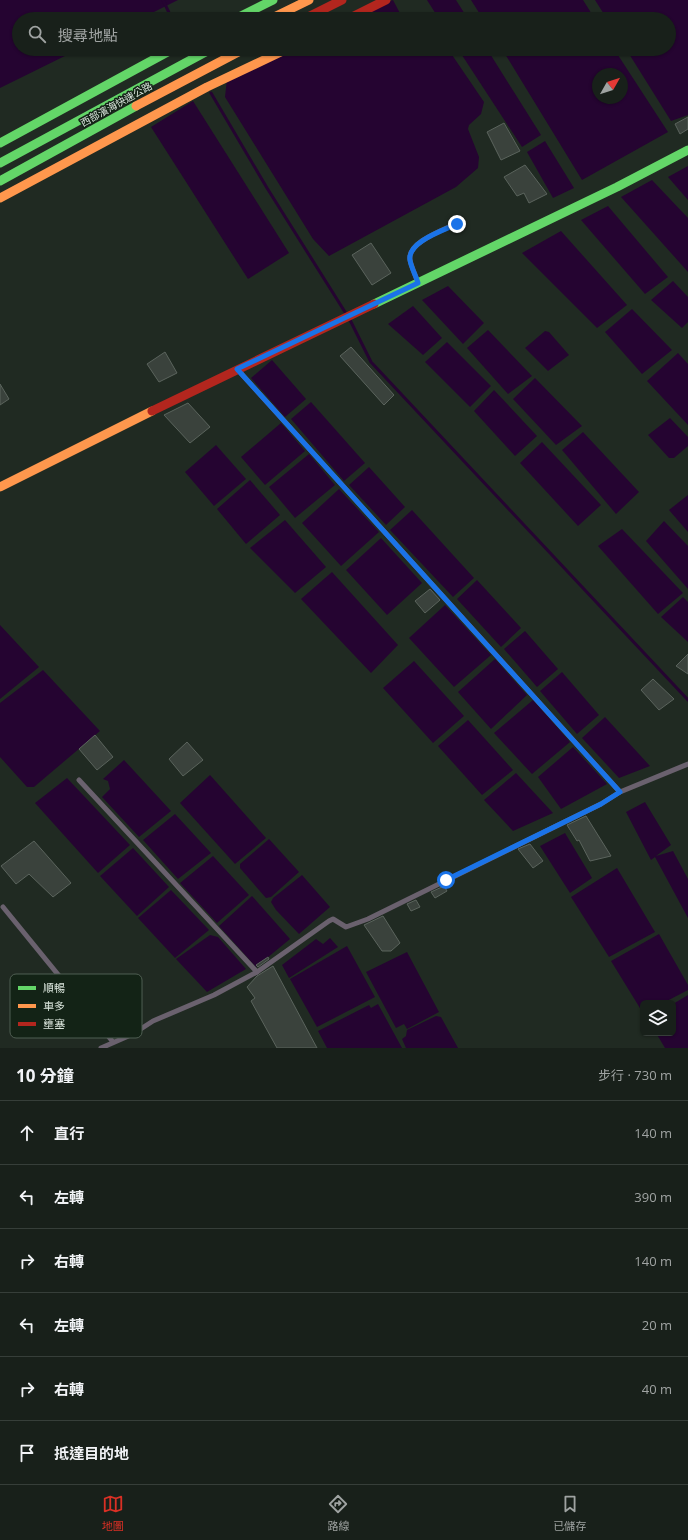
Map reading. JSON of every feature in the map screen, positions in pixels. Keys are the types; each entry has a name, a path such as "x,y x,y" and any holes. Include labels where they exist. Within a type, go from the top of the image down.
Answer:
{"main road":[{"path":"249,12 273,0"},
{"path":"284,12 309,0"},
{"path":"318,12 342,0"},
{"path":"362,12 386,0"},
{"path":"0,143 160,56"},
{"name":"西部濱海快速公路","path":"0,163 198,56"},
{"name":"西部濱海快速公路","path":"0,181 188,77 230,56"},
{"path":"0,198 207,87 272,56"},
{"path":"0,487 237,369 617,187 688,150"}],"lane":[{"path":"418,283 410,259 412,250 422,240 457,224"},
{"path":"237,369 620,792"},
{"path":"142,1028 153,1021 214,995 257,972 333,919 346,927 368,919 594,807 620,792 688,764"},
{"path":"79,780 257,972"},
{"path":"3,907 58,974"},
{"path":"110,1038 113,1042"},
{"path":"101,1048 122,1038"}],"shaded area":[{"path":"0,0 178,0 154,12 12,12 12,56 65,56 0,88"},
{"path":"393,0 399,12 363,12"},
{"path":"427,0 456,0 464,12 435,12"},
{"path":"471,0 583,0 591,12 479,12"},
{"path":"595,0 688,0 688,115 671,121 630,56 676,56 676,12 603,12"},
{"path":"270,56 453,56 484,102 481,114 469,125 468,129 479,157 478,168 456,187 329,256 313,239 225,97 227,79"},
{"path":"463,56 491,56 541,135 522,147"},
{"path":"506,56 619,56 626,68 592,68 592,104 628,104 628,71 668,132 582,180"},
{"path":"193,101 289,253 248,279 151,127"},
{"path":"545,141 574,188 553,198 527,152"},
{"path":"688,166 688,200 668,177"},
{"path":"652,180 688,218 688,272 621,197"},
{"path":"608,206 668,277 645,294 581,220"},
{"path":"561,231 627,305 597,328 522,253"},
{"path":"673,281 688,297 688,322 682,328 651,300"},
{"path":"448,286 484,323 463,344 422,300"},
{"path":"413,306 442,338 423,355 388,324"},
{"path":"632,309 672,350 642,374 605,332"},
{"path":"488,330 532,376 508,394 467,348"},
{"path":"545,331 549,332 569,355 548,371 525,348"},
{"path":"447,342 491,386 470,407 425,362"},
{"path":"678,353 688,364 688,425 647,381"},
{"path":"272,360 306,399 285,417 251,378"},
{"path":"535,378 582,426 556,445 513,399"},
{"path":"494,390 537,436 515,456 474,411"},
{"path":"311,402 365,463 344,481 291,419"},
{"path":"670,418 688,437 688,446 674,458 669,458 648,435"},
{"path":"281,423 305,451 265,485 241,457"},
{"path":"583,432 639,492 616,514 562,450"},
{"path":"542,442 601,505 578,526 520,463"},
{"path":"216,445 246,479 214,506 185,472"},
{"path":"309,454 335,485 295,518 269,487"},
{"path":"369,467 405,507 386,525 349,485"},
{"path":"250,480 280,515 246,544 217,509"},
{"path":"339,489 379,532 341,566 302,523"},
{"path":"688,495 688,532 669,510"},
{"path":"412,510 474,578 453,597 390,530"},
{"path":"285,520 326,567 295,593 250,548"},
{"path":"664,521 688,546 688,589 646,541"},
{"path":"622,529 683,593 658,614 598,546"},
{"path":"381,538 422,583 387,615 346,570"},
{"path":"332,572 398,645 371,673 301,599"},
{"path":"477,580 521,628 501,647 457,599"},
{"path":"683,597 688,602 688,642 661,617"},
{"path":"445,605 491,655 454,687 409,638"},
{"path":"0,625 39,667 0,699"},
{"path":"525,631 558,669 537,687 504,649"},
{"path":"495,659 527,695 491,729 458,692"},
{"path":"414,661 464,716 433,743 383,688"},
{"path":"43,670 100,731 34,787 27,787 0,757 0,703"},
{"path":"562,672 599,715 577,734 540,691"},
{"path":"533,700 570,742 532,774 494,733"},
{"path":"605,717 650,766 619,778 582,738"},
{"path":"468,720 513,770 482,795 438,746"},
{"path":"573,747 607,784 561,809 538,777"},
{"path":"124,760 171,811 139,837 102,797 110,789 108,781 103,779"},
{"path":"516,773 553,813 513,831 484,800"},
{"path":"210,775 266,838 235,864 180,803"},
{"path":"67,778 130,845 98,873 35,803"},
{"path":"645,802 671,845 656,856 673,851 688,879 688,918 655,857 651,860 626,812"},
{"path":"175,814 211,853 178,879 143,840"},
{"path":"565,833 592,878 570,893 540,846"},
{"path":"269,839 299,872 271,897 266,898 240,868 240,864"},
{"path":"133,848 169,887 137,916 100,876"},
{"path":"213,856 249,895 217,923 180,883"},
{"path":"617,868 655,932 609,957 571,897"},
{"path":"302,875 330,907 299,934 276,910 271,902 273,898"},
{"path":"171,890 209,930 175,958 138,918"},
{"path":"252,896 290,939 256,967 219,926"},
{"path":"659,934 688,985 688,990 669,1000 640,1000 640,1008 611,961"},
{"path":"210,935 218,937 246,969 207,992 176,959"},
{"path":"330,938 338,947 289,978 282,965 316,939 323,944"},
{"path":"347,946 375,997 317,1027 290,979"},
{"path":"407,952 439,1012 407,1029 404,1024 396,1028 366,972"},
{"path":"688,995 688,1048 665,1048 658,1036 676,1036 676,1002"},
{"path":"378,1004 402,1048 327,1048 318,1031 369,1005 371,1008"},
{"path":"436,1016 441,1017 458,1048 406,1048 402,1039 406,1036 407,1030"}],"building":[{"path":"688,117 688,129 680,134 675,124"},
{"path":"504,123 520,151 501,160 487,132"},
{"path":"525,165 547,194 529,203 524,193 517,196 504,177"},
{"path":"371,243 391,273 372,285 352,255"},
{"path":"351,347 394,395 384,405 340,356"},
{"path":"165,352 177,373 159,382 147,364"},
{"path":"0,384 9,399 0,405"},
{"path":"188,403 210,427 190,443 164,415"},
{"path":"430,589 440,600 425,613 415,601"},
{"path":"688,654 688,674 676,666"},
{"path":"653,679 674,699 659,710 641,690"},
{"path":"95,735 113,757 97,770 79,749"},
{"path":"187,742 203,760 183,776 169,759"},
{"path":"586,816 611,856 590,861 579,840 577,841 567,825"},
{"path":"34,841 71,883 53,897 29,874 16,884 1,866"},
{"path":"530,844 543,861 533,868 518,849"},
{"path":"444,886 447,891 435,898 431,892"},
{"path":"416,900 420,907 411,911 407,904"},
{"path":"383,916 400,943 391,951 382,951 364,925"},
{"path":"268,957 269,959 258,967 256,965"},
{"path":"273,966 317,1048 277,1048 251,1001 255,998 247,987 257,976"}],"waterway":[{"path":"163,0 169,12"},
{"path":"211,93 267,188 345,312"},
{"path":"350,320 371,362 688,700"}],"traffic: fast":[{"path":"249,12 273,0"},
{"path":"0,143 160,56"},
{"path":"0,163 198,56"},
{"path":"0,181 136,106"},
{"path":"374,304 617,187 688,150"}],"traffic: slow":[{"path":"284,12 309,0"},
{"path":"136,106 231,56"},
{"path":"0,198 207,87 272,56"},
{"path":"0,487 152,411"}],"traffic: jam":[{"path":"318,12 342,0"},
{"path":"362,12 386,0"},
{"path":"152,411 374,304"}],"route":[{"path":"446,880 601,804 620,792 237,369 418,283 410,259 412,250 416,244 422,240 457,224"}]}
